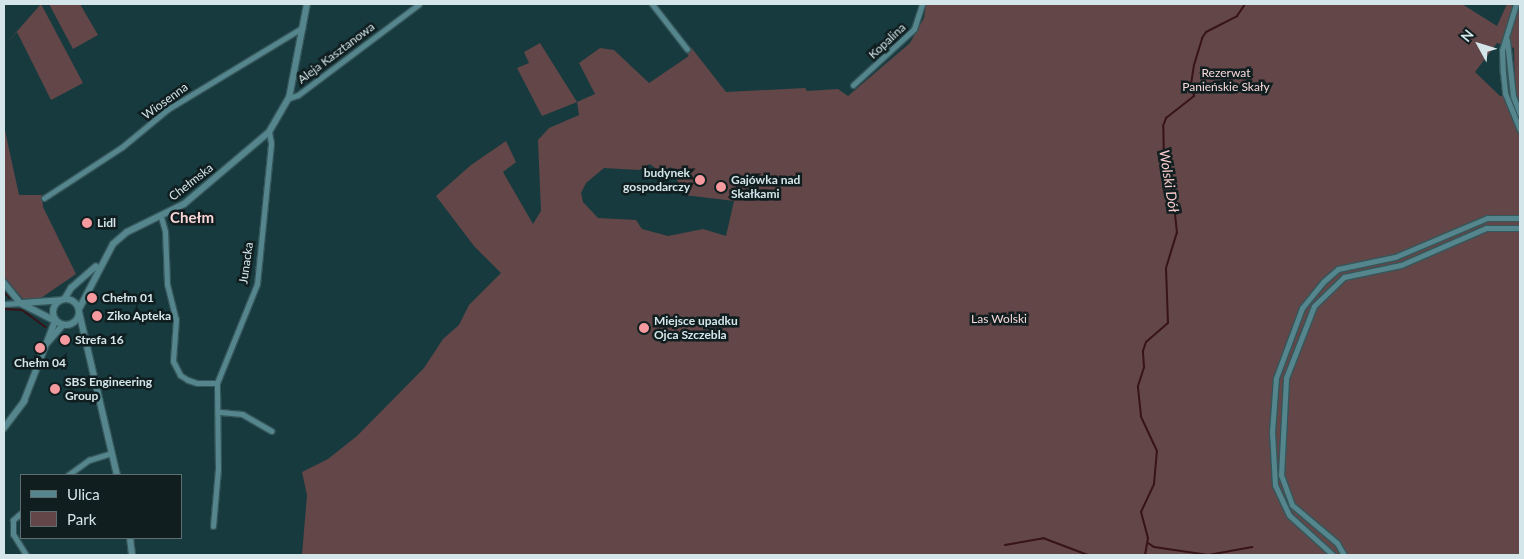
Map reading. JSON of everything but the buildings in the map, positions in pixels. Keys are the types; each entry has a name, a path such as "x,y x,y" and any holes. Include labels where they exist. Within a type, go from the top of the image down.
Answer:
{"street":[{"path":"269,132 289,98 306,4"},
{"name":"Aleja Kasztanowa","path":"289,98 298,95 418,4"},
{"path":"652,4 687,49"},
{"name":"Kopalina","path":"853,85 914,30 922,4"},
{"path":"1516,4 1507,40 1513,96 1520,114"},
{"name":"Wiosenna","path":"44,198 122,147 168,109 302,28"},
{"path":"1507,40 1502,50 1503,83 1520,130"},
{"name":"Chełmska","path":"63,299 71,288 101,262 118,240 188,201 269,132"},
{"name":"Junacka","path":"213,526 220,412 217,383 257,284 272,143 269,132"},
{"path":"161,217 166,231 167,284 176,319 173,361 180,375 188,380 197,383 217,383"},
{"path":"1333,555 1284,509 1274,477 1272,432 1276,378 1302,308 1327,277 1338,269 1395,257 1456,228 1487,218 1520,218"},
{"path":"1344,555 1337,543 1292,504 1281,475 1286,378 1314,306 1344,277 1401,265 1486,228 1520,228"},
{"name":"Chełmska","path":"79,311 101,262"},
{"path":"4,283 20,303 37,314 55,320 62,326"},
{"path":"4,428 24,401 55,320 54,309 63,299"},
{"path":"4,304 63,299 73,300 79,311 85,332 117,474"},
{"path":"70,325 79,311"},
{"path":"45,348 62,326 76,325 85,332"},
{"path":"220,412 242,414 272,432"},
{"path":"69,474 89,460 112,454"},
{"path":"20,514 13,520 13,534 26,555"},
{"path":"130,539 132,555"}],"green space":[{"path":"41,4 83,83 51,100 17,32 4,46"},
{"path":"49,4 80,4 98,35 73,49"},
{"name":"Las Wolski","path":"926,4 1462,4 1497,26 1507,4 1520,4 1520,555 302,555 307,495 302,472 328,459 357,436 424,368 443,339 459,325 469,305 501,273 474,246 436,196 471,165 506,141 516,162 503,172 533,224 541,211 538,140 549,128 579,115 577,102 595,94 579,63 600,48 614,50 649,83 689,56 683,49 690,46 726,92 805,88 807,91 838,89 848,96 910,43 924,18","holes":["1497,43 1514,48 1515,96 1500,96 1475,72","650,164 660,172 671,167 684,195 734,201 726,236 703,229 668,236 642,229 636,220 598,218 583,202 581,193 586,183 604,168 639,170"]},
{"path":"540,43 577,102 542,116 517,68 529,63 524,52"},
{"path":"4,126 19,195 42,195 43,207 76,274 41,298 25,301 4,277"}],"waterway":[{"name":"Wolski Dół","path":"1145,555 1148,538 1141,512 1154,484 1157,451 1141,416 1138,386 1144,367 1143,351 1146,342 1168,323 1166,268 1177,233 1173,195 1164,165 1163,126 1166,118 1194,96 1191,84 1194,65 1202,38 1206,32 1237,16 1245,4"},
{"path":"5,293 10,298"},
{"path":"4,309 22,310 45,327"},
{"path":"1005,545 1043,538 1088,555"},
{"path":"1148,543 1154,547 1208,555 1252,547"}],"place":[{"name":"budynek gospodarczy","path":"700,180"},
{"name":"Gajówka nad Skałkami","path":"721,187"},
{"name":"Lidl","path":"87,223"},
{"name":"Chełm 01","path":"92,298"},
{"name":"Ziko Apteka","path":"97,316"},
{"name":"Miejsce upadku Ojca Szczebla","path":"644,328"},
{"name":"Strefa 16","path":"65,340"},
{"name":"Chełm 04","path":"40,348"},
{"name":"SBS Engineering Group","path":"55,389"}],"district":[{"name":"Chełm","path":"192,218"}],"park label":[{"name":"Rezerwat Panieńskie Skały","path":"1226,80"}]}
